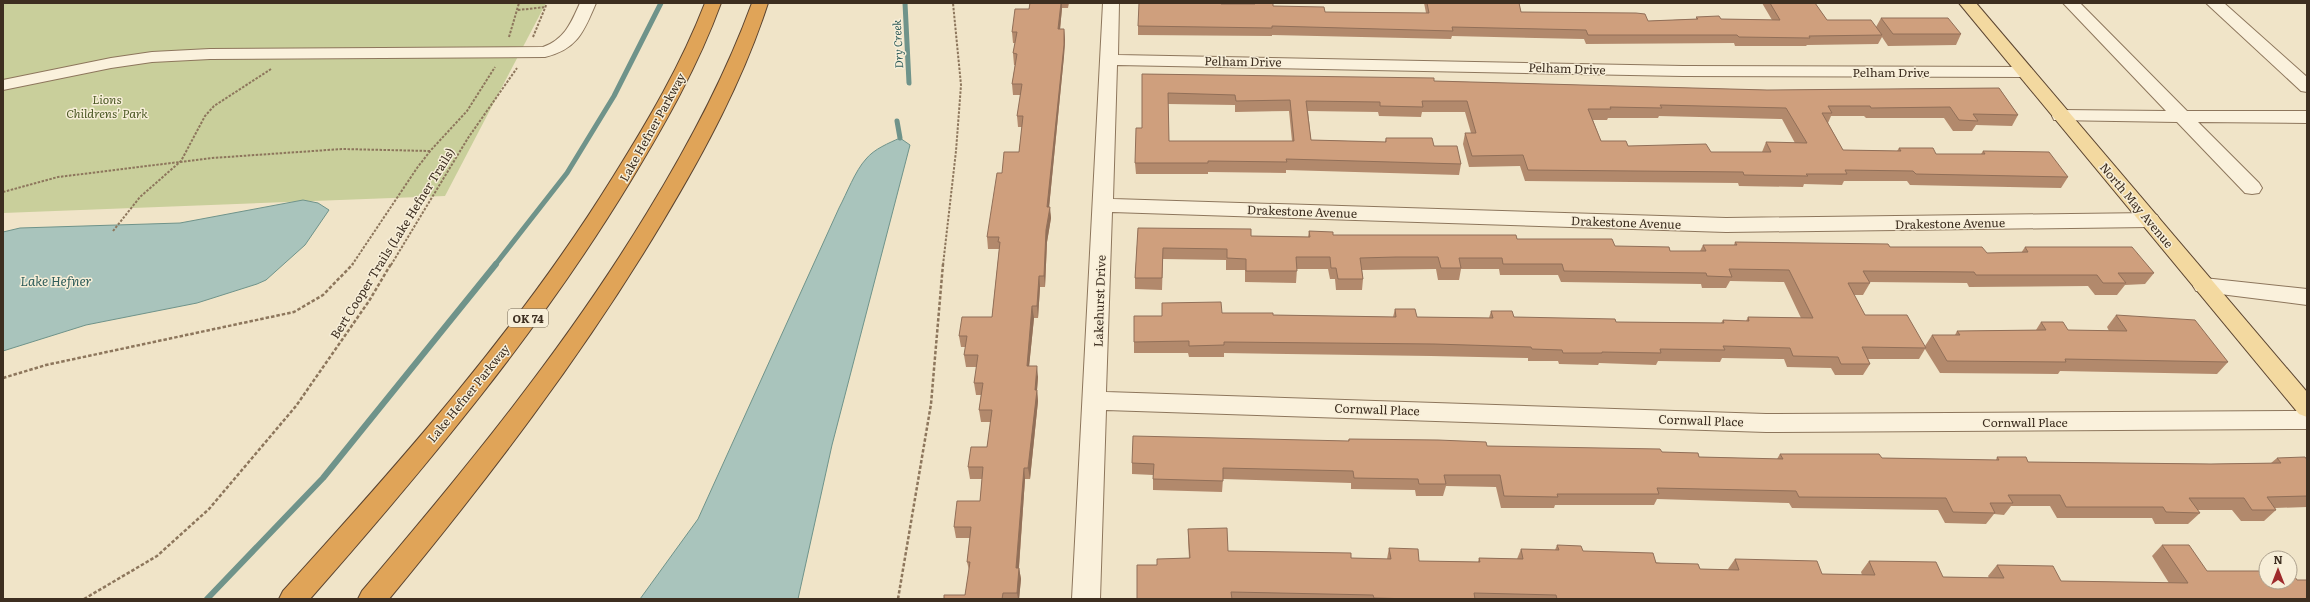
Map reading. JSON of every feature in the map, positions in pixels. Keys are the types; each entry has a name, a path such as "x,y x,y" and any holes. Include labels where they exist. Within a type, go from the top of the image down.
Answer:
{"highway":[{"name":"Lake Hefner Parkway","path":"293,599 396,481 474,387 528,318 571,257 618,187 671,96 693,52 713,3"},
{"path":"372,599 439,520 515,424 576,340 645,236 699,142 722,97 760,3"}],"main road":[{"name":"North May Avenue","path":"1967,3 2307,408"}],"street":[{"path":"3,85 111,63 152,57 210,54 545,52 560,47 569,41 588,3"},
{"name":"Lakehurst Drive","path":"1086,599 1111,3"},
{"path":"2071,3 2252,188"},
{"path":"2214,3 2307,87"},
{"name":"Pelham Drive","path":"1108,60 1348,62 1683,71 2025,72"},
{"path":"2061,116 2307,117"},
{"name":"Drakestone Avenue","path":"1103,205 1726,225 2150,220"},
{"path":"2204,286 2307,297"},
{"name":"Cornwall Place","path":"1094,401 1766,423 2307,420"}],"path":[{"name":"Bert Cooper Trails (Lake Hefner Trails)","path":"3,378 46,366 276,317 305,307 326,293 364,248 430,151 457,124 483,88 504,52 519,3"},
{"name":"Bert Cooper Trails (Lake Hefner Trails)","path":"84,599 157,556 209,509 296,406 368,301 468,138 510,81 526,52 547,3"},
{"path":"898,599 931,404 944,249 956,151 961,85 953,3"},
{"path":"518,10 546,7"},
{"path":"112,231 140,197 181,161 205,116 214,106 263,76 277,64 284,54"},
{"name":"Bert Cooper Trails (Lake Hefner Trails)","path":"3,192 58,177 181,161 342,149 430,151"}],"green space":[{"name":"Lions Childrens' Park","path":"3,3 546,3 445,196 3,213"}],"water":[{"path":"900,138 910,145 832,445 798,599 640,599 698,519 839,208 855,176 869,155"},
{"name":"Lake Hefner","path":"303,200 318,203 329,210 305,245 266,280 197,303 86,325 3,351 3,232 20,228 180,223"}],"building":[{"path":"1030,3 1061,3 1058,29 1064,29 1064,45 1047,207 1050,207 1046,230 1044,276 1039,276 1037,306 1032,306 1027,366 1037,366 1035,390 1037,390 1028,468 1024,468 1016,568 1019,568 1017,593 1003,593 1002,599 944,599 944,595 965,595 970,562 967,562 971,527 954,527 957,501 980,501 983,467 968,467 971,447 987,447 992,410 979,410 983,383 974,383 978,355 964,355 967,336 959,336 962,317 992,317 1000,242 998,242 999,237 987,237 997,173 1002,173 1004,152 1019,152 1023,116 1017,116 1022,84 1012,84 1017,54 1013,53 1017,32 1012,32 1015,9 1029,9"},
{"path":"1139,3 1273,3 1273,6 1324,7 1325,12 1429,13 1427,3 1519,3 1521,12 1636,13 1645,14 1648,21 1698,19 1696,17 1719,16 1721,19 1780,20 1770,3 1815,3 1827,20 1871,20 1882,35 1809,36 1810,38 1739,37 1737,35 1588,35 1586,30 1452,27 1453,31 1272,26 1272,28 1138,26"},
{"path":"1881,18 1948,18 1961,34 1893,34"},
{"path":"1142,74 1434,78 1434,81 1767,90 1999,88 2018,115 1973,114 1978,121 1959,120 1950,107 1871,108 1870,106 1828,106 1832,113 1822,113 1843,150 1901,151 1899,148 1933,148 1936,154 1985,154 1983,151 2049,152 2068,177 1916,174 1913,171 1845,170 1847,174 1806,174 1808,176 1744,175 1743,172 1528,170 1523,155 1472,156 1465,133 1476,133 1467,101 1422,101 1423,107 1380,106 1380,102 1306,101 1311,140 1386,142 1386,138 1432,138 1434,146 1457,146 1461,164 1286,159 1287,162 1208,161 1208,163 1135,163 1136,128 1142,128","holes":["1168,93 1235,95 1236,101 1290,100 1294,141 1169,141","1660,105 1786,108 1807,143 1766,142 1771,152 1711,152 1706,144 1628,146 1626,141 1601,141 1588,109 1611,109 1610,107 1662,108"]},
{"path":"1138,228 1251,229 1251,236 1310,237 1309,231 1333,232 1333,235 1516,235 1517,239 1612,239 1615,246 1669,247 1670,251 1706,251 1703,245 1737,245 1735,242 1888,244 1890,247 1982,247 1987,253 2028,252 2025,247 2132,247 2154,273 2118,273 2126,283 2103,283 2097,275 1976,275 1974,272 1863,271 1870,283 1848,283 1865,315 1907,315 1926,348 1862,347 1870,364 1841,364 1838,357 1793,356 1790,348 1723,346 1725,350 1660,349 1661,353 1563,353 1562,350 1532,349 1531,347 1434,344 1224,342 1224,345 1189,346 1189,341 1134,342 1134,316 1162,316 1162,303 1221,302 1222,313 1273,313 1273,315 1396,317 1395,309 1415,309 1417,317 1493,318 1491,311 1512,311 1514,317 1615,319 1616,322 1724,323 1723,320 1749,321 1748,317 1813,318 1789,270 1729,269 1732,277 1707,276 1706,273 1564,271 1562,264 1503,264 1502,258 1459,258 1461,268 1441,268 1438,257 1396,257 1360,258 1363,279 1338,279 1336,268 1331,268 1330,257 1296,257 1297,271 1246,271 1246,259 1227,258 1227,249 1163,248 1162,278 1135,278"},
{"path":"2116,315 2195,320 2228,362 2065,359 2066,362 1947,361 1932,335 1960,335 1957,331 2046,330 2041,322 2063,322 2068,330 2127,331"},
{"path":"1133,436 1349,441 1349,439 1438,440 1486,442 1487,446 1660,449 1662,452 1698,453 1699,457 1783,459 1780,454 1879,454 1882,458 1999,460 1997,457 2026,457 2028,462 2211,464 2281,463 2277,458 2305,457 2307,460 2307,496 2267,497 2276,510 2252,510 2244,498 2189,498 2200,513 2166,512 2163,507 2066,507 2060,495 2008,495 2013,503 1990,503 1995,513 1953,512 1946,498 1799,497 1796,491 1657,488 1659,494 1557,494 1558,497 1504,496 1500,475 1444,475 1446,484 1419,484 1418,479 1354,478 1353,471 1223,468 1223,481 1153,479 1154,464 1132,463"},
{"path":"1227,528 1228,551 1351,553 1351,558 1391,559 1389,548 1418,549 1419,561 1480,562 1479,558 1523,559 1521,549 1559,550 1557,545 1581,546 1583,551 1653,553 1656,563 1698,564 1700,569 1739,570 1735,559 1817,561 1822,574 1875,575 1869,561 1936,562 1943,577 2004,578 1997,565 2053,566 2061,581 2188,583 2162,545 2189,545 2207,571 2258,571 2258,590 2298,590 2298,580 2307,580 2307,599 1557,599 1556,595 1474,593 1475,599 1414,599 1374,598 1373,595 1231,592 1232,599 1137,599 1137,565 1157,565 1157,559 1190,558 1188,529"}],"waterway":[{"path":"495,265 567,173 614,96 661,3"},
{"name":"Dry Creek","path":"905,3 909,83"},
{"name":"Dry Creek","path":"897,121 900,138"},
{"path":"207,599 323,478 496,264"}]}
